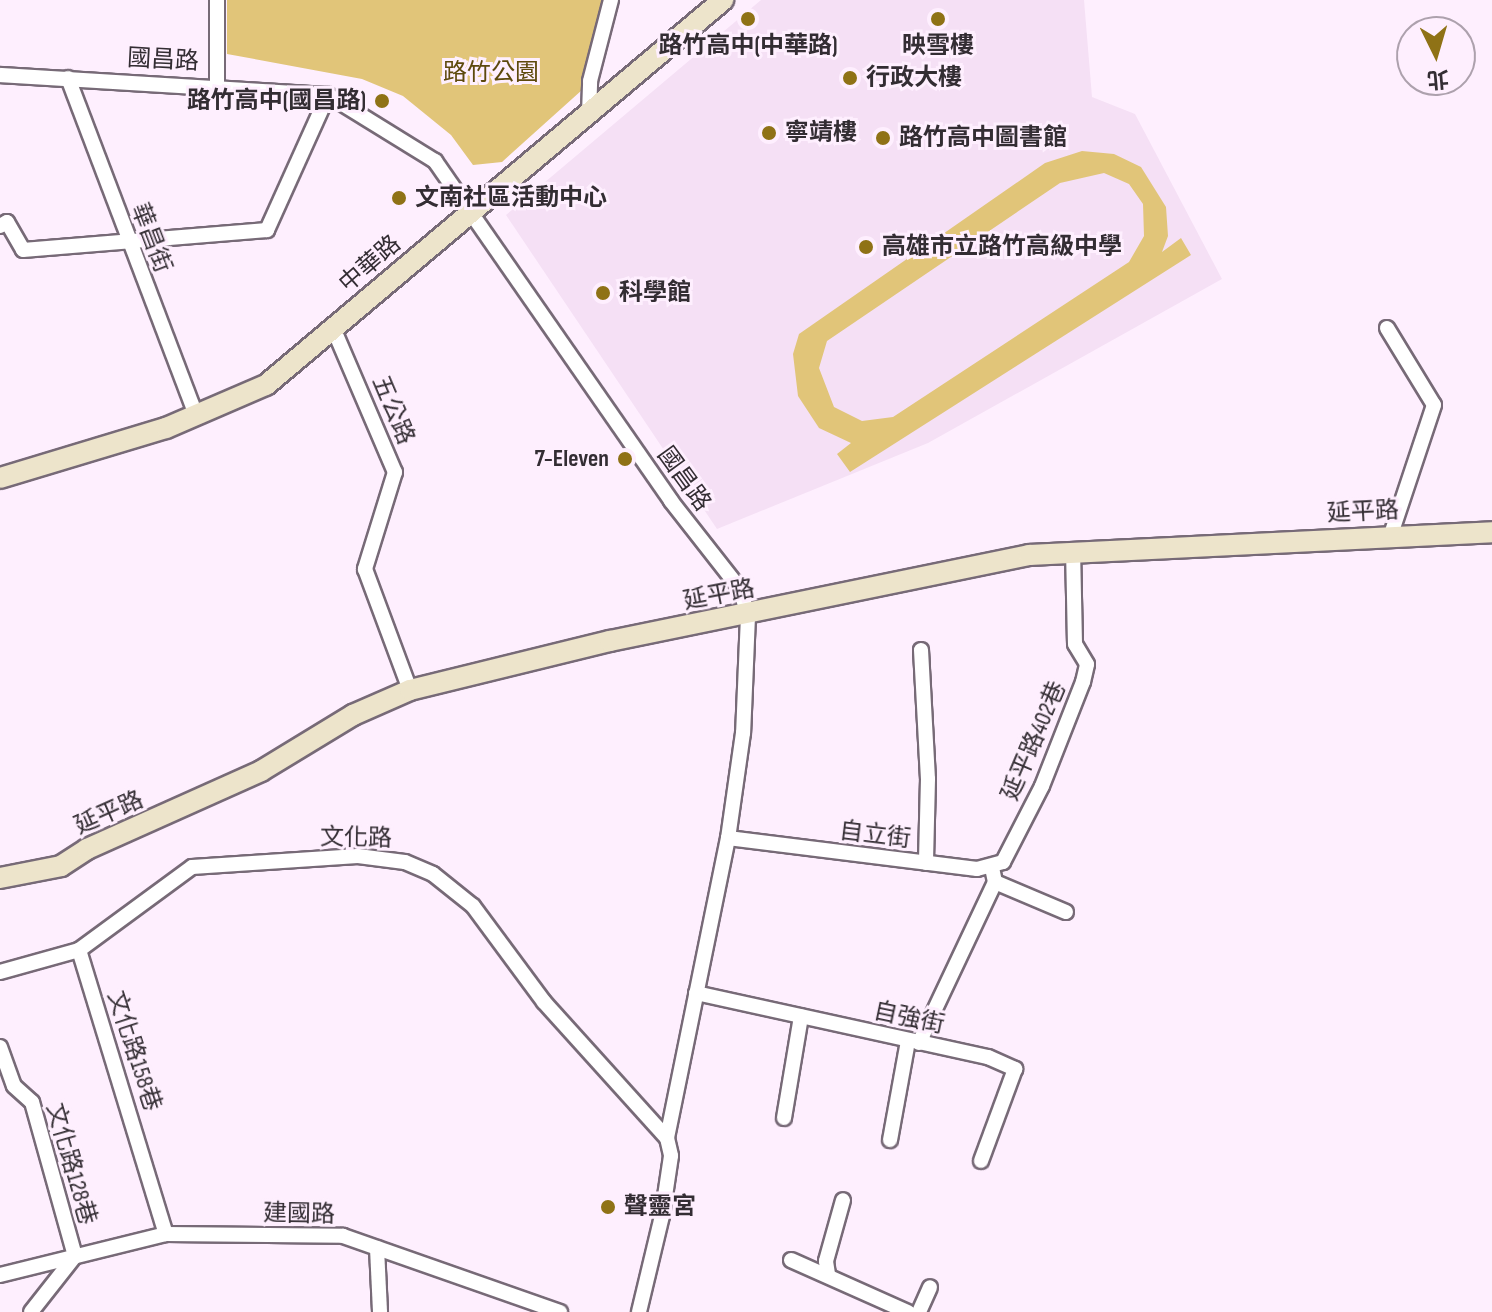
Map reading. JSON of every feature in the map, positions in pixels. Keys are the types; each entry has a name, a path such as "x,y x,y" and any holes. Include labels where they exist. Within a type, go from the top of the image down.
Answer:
{"street":[{"path":"217,0 217,85"},
{"path":"589,114 590,81 611,0"},
{"name":"中華路","path":"0,478 166,428 266,385 723,0"},
{"name":"國昌路","path":"0,75 217,85 328,95 435,161 472,209 671,501 740,589 748,616 743,733 728,838 667,1138 671,1156 664,1201 639,1312"},
{"name":"華昌街","path":"68,78 195,413"},
{"path":"0,226 7,222 23,250 267,230 328,95"},
{"path":"1387,328 1434,399 1390,537"},
{"name":"五公路","path":"334,330 395,472 365,569 410,690"},
{"name":"延平路","path":"0,878 61,866 87,849 261,771 353,715 410,690 610,641 748,616 979,563 1073,551 1492,532"},
{"name":"延平路402巷","path":"994,875 1042,786 1083,682 1087,664 1075,644 1073,551"},
{"path":"921,650 928,779 926,863"},
{"name":"自立街","path":"728,838 926,863 994,875 1066,912"},
{"name":"文化路","path":"0,972 79,950 192,867 358,856 405,862 433,874 473,906 544,1002 667,1138"},
{"path":"890,1140 913,1042 994,875"},
{"name":"文化路158巷","path":"79,950 166,1234"},
{"name":"自強街","path":"696,993 988,1057 1015,1069 981,1161"},
{"path":"784,1118 801,1016"},
{"name":"文化路128巷","path":"0,1047 14,1086 32,1102 75,1256"},
{"path":"828,1274 826,1261 843,1200"},
{"name":"建國路","path":"0,1275 166,1234 343,1236 560,1312"},
{"path":"377,1248 380,1312"},
{"path":"31,1312 75,1256"},
{"path":"791,1260 908,1312"},
{"path":"919,1312 930,1287"}],"shaded area":[{"name":"高雄市立路竹高級中學","path":"761,0 1084,0 1092,97 1135,114 1222,279 928,443 717,529 506,215"}],"green space":[{"name":"路竹公園","path":"227,0 607,0 582,90 502,162 473,165 451,135 403,96 362,79 227,54"},
{"path":"1082,151 1114,154 1141,167 1166,207 1168,236 1162,252 1181,238 1191,255 850,472 837,454 851,443 819,428 798,396 793,354 799,334 1045,163","holes":["1104,173 1129,184 1143,204 1144,236 1129,262 893,417 862,421 834,407 819,368 827,341 1060,183"]}],"place":[{"name":"路竹高中(中華路)","path":"748,19"},
{"name":"映雪樓","path":"938,19"},
{"name":"行政大樓","path":"850,78"},
{"name":"路竹高中(國昌路)","path":"382,101"},
{"name":"寧靖樓","path":"769,133"},
{"name":"路竹高中圖書館","path":"883,138"},
{"name":"文南社區活動中心","path":"399,198"},
{"name":"高雄市立路竹高級中學","path":"866,247"},
{"name":"科學館","path":"603,293"},
{"name":"7-Eleven","path":"625,459"},
{"name":"聲靈宮","path":"608,1207"}]}
